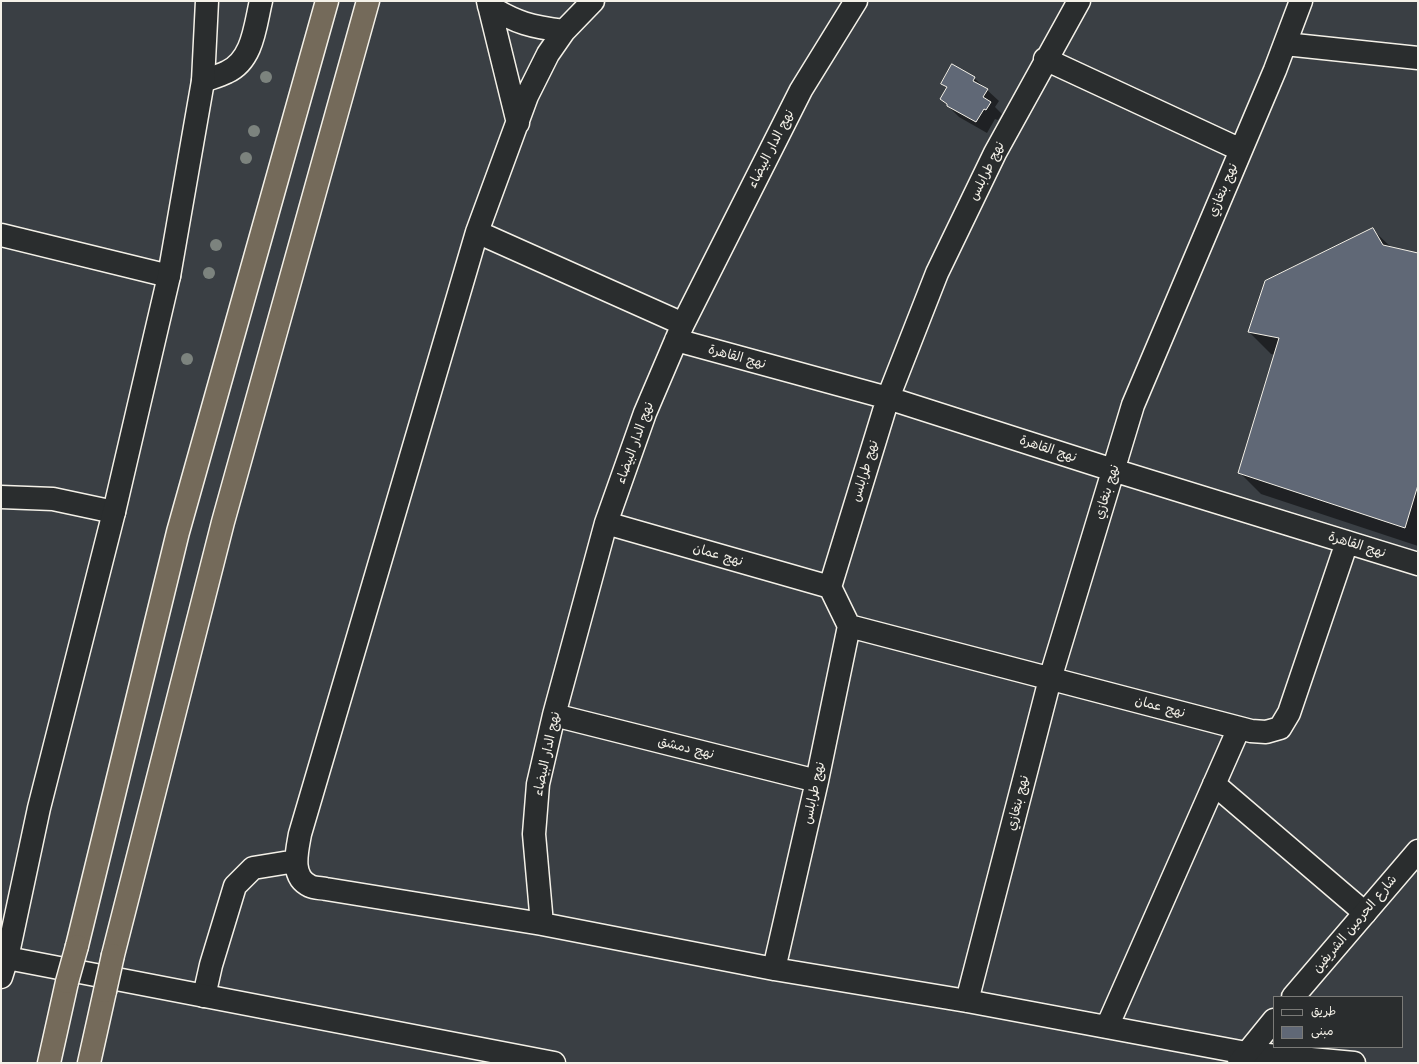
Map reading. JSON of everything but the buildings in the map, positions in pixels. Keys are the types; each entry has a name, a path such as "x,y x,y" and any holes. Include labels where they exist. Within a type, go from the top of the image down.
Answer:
{"highway":[{"path":"49,1063 178,532 327,1"},
{"path":"89,1063 113,955 223,522 368,1"}],"street":[{"path":"207,1 203,81 169,276 114,512 39,808 4,968 204,996 554,1063"},
{"path":"203,81 227,72 242,60 248,51 261,1"},
{"path":"593,1 564,30 548,54 527,96 478,232 300,834 296,862 300,878 310,886 542,924 774,970 967,1001 1107,1027 1243,1058 1354,1063"},
{"name":"نهج الدار البيضاء","path":"542,924 534,834 538,784 554,715 606,523 645,413 679,332 801,90 856,1"},
{"name":"نهج طرابلس","path":"830,586 888,398 937,273 995,153 1078,1"},
{"name":"نهج بنغازي","path":"967,1001 1050,679 1125,430 1144,376 1285,44 1301,1"},
{"path":"488,3 510,19 525,25 564,30"},
{"path":"488,3 518,123"},
{"path":"1285,44 1418,58"},
{"path":"1045,59 1240,150"},
{"name":"نهج القاهرة","path":"478,232 679,332 1113,470 1418,564"},
{"path":"1,235 169,276"},
{"path":"1,497 53,499 114,512"},
{"name":"نهج عمان","path":"606,523 830,586"},
{"name":"نهج عمان","path":"849,626 1239,728 1251,731 1266,732 1280,728 1289,713 1348,542"},
{"path":"830,586 849,626"},
{"name":"نهج طرابلس","path":"774,970 817,780 849,626"},
{"name":"نهج دمشق","path":"554,715 817,780"},
{"path":"1107,1027 1239,728"},
{"path":"1214,784 1365,913"},
{"name":"شارع الحرمين الشريفين","path":"1294,996 1418,850"},
{"path":"204,996 210,965 235,886 253,868 296,862"},
{"path":"1243,1058 1273,1021"}]}
